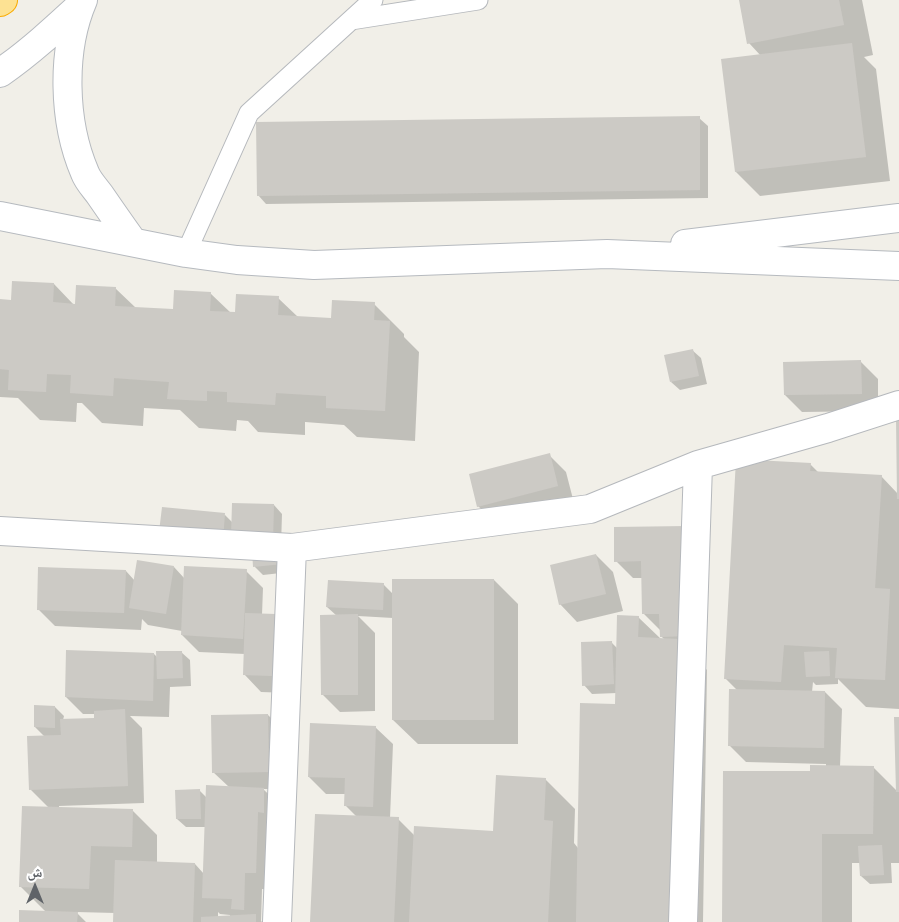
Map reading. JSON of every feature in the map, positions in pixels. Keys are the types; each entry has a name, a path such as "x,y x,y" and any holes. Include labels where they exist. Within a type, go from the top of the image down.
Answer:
{"street":[{"path":"0,73 46,38 82,2"},
{"path":"82,2 73,33 69,61 69,116 85,174 133,242"},
{"path":"0,216 186,253 237,260 314,265 607,254 899,266"},
{"path":"607,254 899,218"},
{"path":"0,531 292,548 590,509 698,465 828,428 899,405"},
{"path":"683,922 698,465"},
{"path":"277,922 292,548"}],"lane":[{"path":"186,253 249,113 373,0"},
{"path":"351,20 478,0"}],"building":[{"path":"739,0 839,0 844,25 747,44"},
{"path":"852,43 866,157 735,172 721,59"},
{"path":"700,116 700,190 257,196 256,122"},
{"path":"12,281 54,283 53,302 75,304 76,285 116,287 115,306 173,309 174,290 211,292 210,311 235,312 236,294 279,296 278,315 331,318 332,300 375,302 374,320 390,321 385,411 326,408 326,396 276,393 275,405 227,402 227,392 207,391 207,401 167,399 169,382 114,378 113,396 70,393 71,375 47,374 46,392 8,390 9,370 0,369 0,299 11,300"},
{"path":"693,349 699,376 670,382 664,355"},
{"path":"861,360 862,394 784,395 783,362"},
{"path":"896,418 899,418 899,499 897,499"},
{"path":"550,453 558,486 477,507 469,474"},
{"path":"736,459 811,463 810,471 882,475 875,588 890,589 885,680 835,678 837,648 784,645 781,682 724,679"},
{"path":"232,503 274,504 273,538 231,537"},
{"path":"162,507 225,513 223,539 159,532"},
{"path":"686,526 688,636 660,637 659,614 642,614 641,561 614,562 614,527"},
{"path":"280,547 282,564 253,567 252,550"},
{"path":"596,554 606,594 559,605 550,565"},
{"path":"137,560 174,566 166,614 129,608"},
{"path":"184,566 247,569 243,639 181,635"},
{"path":"38,567 126,570 124,613 37,610"},
{"path":"392,579 494,579 494,720 392,720"},
{"path":"328,580 384,583 383,610 326,607"},
{"path":"245,613 276,614 273,676 243,675"},
{"path":"358,614 358,695 321,695 320,615"},
{"path":"617,615 639,616 638,637 678,639 672,922 576,922 580,703 615,704"},
{"path":"612,641 614,684 582,686 581,642"},
{"path":"66,650 154,653 153,701 65,697"},
{"path":"156,651 182,651 183,678 157,679"},
{"path":"829,651 830,676 806,677 804,652"},
{"path":"729,689 825,691 824,748 728,746"},
{"path":"34,705 55,706 55,728 34,727"},
{"path":"125,709 128,786 29,790 27,736 61,735 60,719 94,718 94,711"},
{"path":"268,714 269,772 212,773 211,715"},
{"path":"894,717 899,717 899,792 896,792"},
{"path":"310,723 376,726 373,807 344,806 345,778 308,777"},
{"path":"810,765 874,766 873,834 822,834 822,922 722,922 723,771 810,771"},
{"path":"496,775 546,778 544,820 553,821 548,922 409,922 414,826 493,831"},
{"path":"206,785 264,788 264,813 258,812 256,873 245,873 244,910 231,909 232,899 202,898"},
{"path":"200,789 201,819 176,819 175,790"},
{"path":"22,806 133,809 132,847 91,846 89,889 19,887"},
{"path":"315,814 399,817 394,922 310,922"},
{"path":"882,845 884,875 860,876 858,846"},
{"path":"115,860 195,863 193,922 113,922"},
{"path":"19,910 78,912 77,922 19,922"},
{"path":"256,914 256,922 201,922 201,917"}]}
